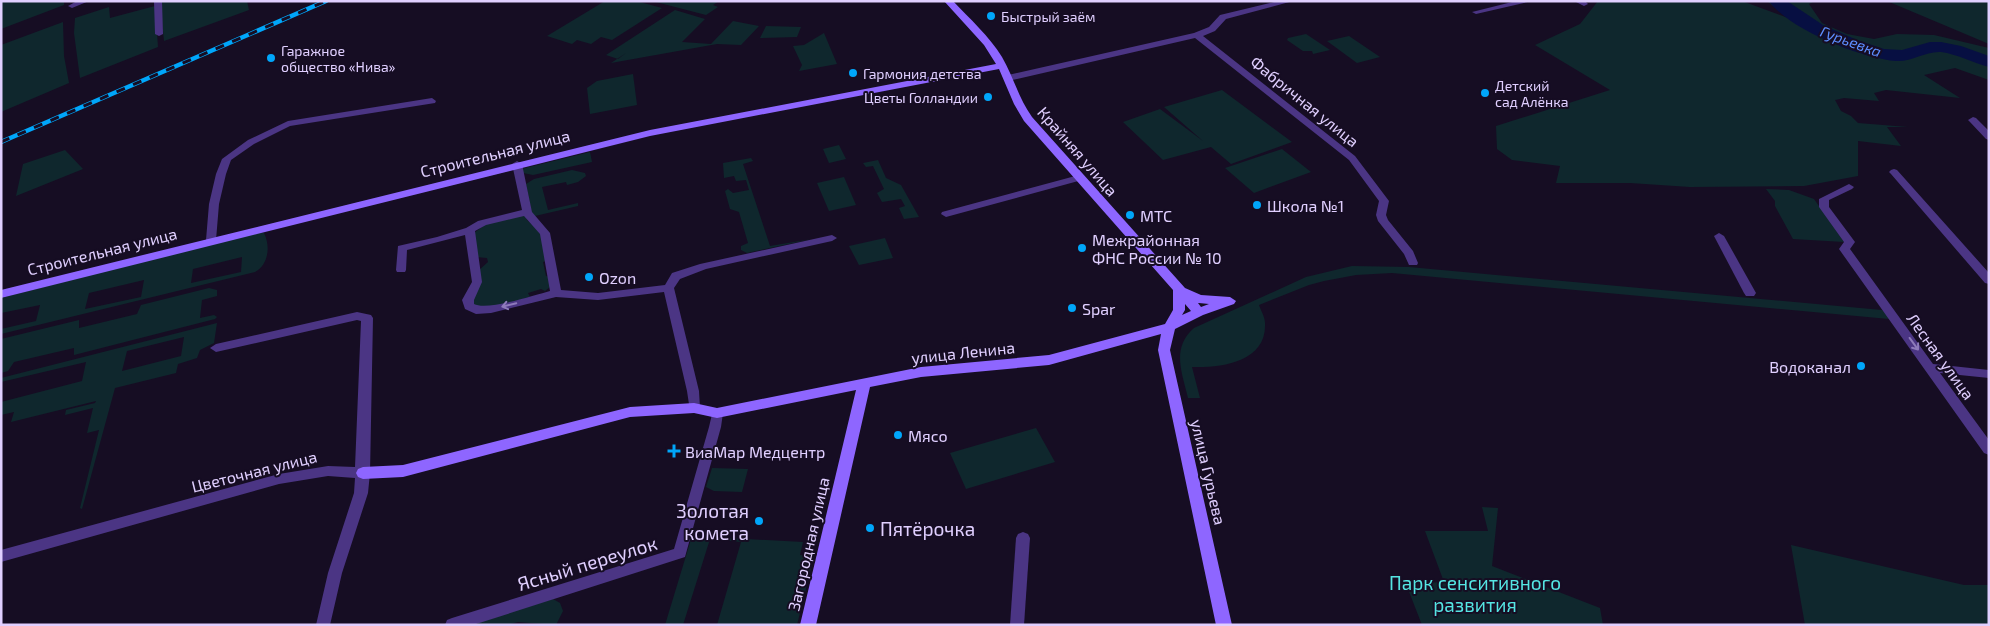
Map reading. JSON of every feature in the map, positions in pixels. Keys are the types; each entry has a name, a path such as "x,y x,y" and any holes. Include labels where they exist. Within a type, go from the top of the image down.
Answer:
{"main road":[{"name":"Крайняя улица","path":"948,1 996,55 1008,78 1012,94 1022,112 1199,312"},
{"name":"Строительная улица","path":"1,294 517,164 650,133 1002,66"},
{"name":"улица Ленина","path":"694,408 717,413 921,372 1049,360 1169,327 1199,312 1230,301 1199,299 1179,290"},
{"name":"улица Гурьева","path":"1179,290 1179,310 1169,327 1164,350 1224,625"},
{"name":"Загородная улица","path":"808,625 864,383"},
{"name":"Цветочная улица","path":"363,473 403,470 630,412 694,408"}],"street":[{"path":"72,6 85,1"},
{"path":"158,1 159,34"},
{"path":"1008,78 1197,35 1212,29 1223,16 1289,1"},
{"path":"1476,12 1528,1"},
{"name":"Фабричная улица","path":"1197,35 1352,158 1384,201"},
{"path":"211,240 214,204 220,174 227,159 251,142 288,124 432,101"},
{"path":"1973,120 1989,137"},
{"path":"517,164 527,212 530,218 545,233 556,293"},
{"path":"1894,172 1989,280"},
{"path":"946,214 1079,178"},
{"name":"Лесная улица","path":"1848,187 1824,199 1824,207 1850,242 1844,249 1931,368 1984,435 1989,450"},
{"path":"1384,201 1381,215 1383,221 1409,253 1413,262"},
{"path":"401,270 402,248 439,240 482,224 527,212"},
{"path":"470,230 477,282 468,300 469,306 476,310 491,309 556,293 575,297 599,297 668,288"},
{"path":"1719,236 1750,293"},
{"path":"694,408 693,391 668,288 676,276 704,266 832,238"},
{"path":"216,348 357,316 366,318 361,493 335,573 323,625"},
{"path":"1931,368 1989,374"},
{"name":"Ясный переулок","path":"452,625 680,553 716,427 717,413"},
{"name":"Цветочная улица","path":"1,556 279,479 328,471 363,473"},
{"path":"1017,625 1023,538"}],"green space":[{"path":"1,1 64,1 64,5 1,29"},
{"path":"160,1 247,1 249,10 164,41"},
{"path":"605,1 636,1 662,8 612,40 601,37 591,44 577,40 572,44 547,36"},
{"path":"652,1 719,1 713,5 718,7 706,15"},
{"path":"1598,1 1742,1 1788,18 1767,1 1815,1 1809,4 1822,23 1847,34 1874,39 1897,34 1934,35 1989,48 1989,80 1955,68 1924,75 1960,98 1886,90 1874,93 1879,101 1844,98 1835,100 1841,111 1851,116 1858,123 1908,127 1887,127 1901,146 1858,141 1858,176 1804,186 1690,187 1630,183 1556,183 1560,166 1512,160 1497,149 1496,126 1610,90 1535,45 1580,24"},
{"path":"1887,1 1989,1 1989,44"},
{"path":"155,6 158,47 80,78 74,33 75,18 109,7 110,18"},
{"path":"675,10 705,19 682,42 711,44 733,21 759,26 741,45 717,44 611,63 617,59 606,55"},
{"path":"63,22 64,56 69,83 1,112 1,45"},
{"path":"766,26 801,27 797,37 760,38"},
{"path":"824,33 837,64 799,71 802,65 793,46 804,45"},
{"path":"1306,34 1330,50 1313,54 1312,51 1303,51 1287,40 1288,38"},
{"path":"1349,36 1380,57 1357,63 1327,41"},
{"path":"633,74 637,105 590,114 587,88 597,81"},
{"path":"1222,90 1292,142 1231,164 1211,147 1163,160 1123,122 1160,109 1203,141 1164,107"},
{"path":"839,145 846,159 829,163 823,149"},
{"path":"1282,149 1311,172 1254,193 1225,168"},
{"path":"65,150 83,169 16,196 23,164"},
{"path":"590,152 592,162 533,175 523,173 521,169"},
{"path":"751,158 753,161 743,164 770,246 812,239 747,253 741,250 741,246 748,243 739,212 730,209 725,191 728,189 733,193 749,190 746,180 736,181 734,176 724,178 723,163"},
{"path":"878,160 886,178 901,185 919,217 904,219 899,208 905,206 901,199 882,202 877,193 884,189 873,166 866,167 863,163"},
{"path":"572,170 585,173 586,176 578,182 567,185 566,182 542,187 548,210 578,203 578,206 535,216 532,213 526,184 534,179"},
{"path":"844,177 856,205 829,211 817,183"},
{"path":"1766,189 1789,190 1814,199 1844,242 1793,239 1775,206 1775,201"},
{"path":"526,216 527,220 543,235 548,260 543,262 546,276 550,277 550,287 545,291 541,289 528,293 530,297 502,305 481,307 474,305 472,300 478,271 488,262 487,258 476,257 474,233 486,224"},
{"path":"253,233 264,233 266,238 267,255 263,265 255,272 1,334 1,329 36,321 40,305 1,313 1,298","holes":["242,257 241,272 191,283 193,269","144,280 141,297 85,309 89,293"]},
{"path":"885,238 893,258 859,265 849,246"},
{"path":"1352,266 1409,267 1882,310 1887,313 1889,319 1392,273 1356,275 1309,285 1259,305 1265,323 1264,336 1259,346 1240,360 1228,364 1192,367 1200,398 1188,398 1181,370 1180,352 1187,336 1194,328 1306,277"},
{"path":"209,288 217,290 217,296 202,300 200,318 214,315 217,317 215,319 74,355 74,348 14,362 8,371 1,373 1,339 79,320 79,328 137,314 141,305"},
{"path":"217,323 214,343 200,350 197,358 178,364 176,373 115,388 82,509 80,508 99,430 87,433 93,408 65,415 66,410 95,403 96,401 11,422 14,412 1,415 1,402 82,381 86,362 1,382 1,378","holes":["184,337 181,356 122,371 127,351"]},
{"path":"1036,428 1055,462 966,489 950,453"},
{"path":"712,468 748,469 742,492 714,491 706,487"},
{"name":"Парк сенситивного развития","path":"1482,507 1498,508 1492,566 1600,608 1603,625 1422,625 1406,584 1444,582 1425,531 1488,531"},
{"path":"692,536 803,542 800,555 814,556 797,625 717,625 741,542 710,539 683,625 665,625"},
{"path":"1791,545 1964,585 1989,585 1989,625 1805,625"},
{"path":"553,599 560,603 563,611 556,625 518,622 507,625 476,625 481,621"}],"waterway":[{"name":"Гурьевка","path":"1777,1 1817,28 1834,37 1868,50 1897,56 1907,55 1930,47 1941,47 1989,62"}],"railway":[{"path":"1,142 326,1"}],"place":[{"name":"Быстрый заём","path":"991,16"},
{"name":"Гаражное общество «Нива»","path":"271,58"},
{"name":"Гармония детства","path":"853,73"},
{"name":"Детский сад Алёнка","path":"1485,93"},
{"name":"Цветы Голландии","path":"988,97"},
{"name":"Школа №1","path":"1257,205"},
{"name":"МТС","path":"1130,215"},
{"name":"Межрайонная ФНС России № 10","path":"1082,248"},
{"name":"Ozon","path":"589,277"},
{"name":"Spar","path":"1072,308"},
{"name":"Водоканал","path":"1861,366"},
{"name":"Мясо","path":"898,435"},
{"name":"ВиаМар Медцентр","path":"674,451"},
{"name":"Золотая комета","path":"759,521"},
{"name":"Пятёрочка","path":"870,528"}]}
